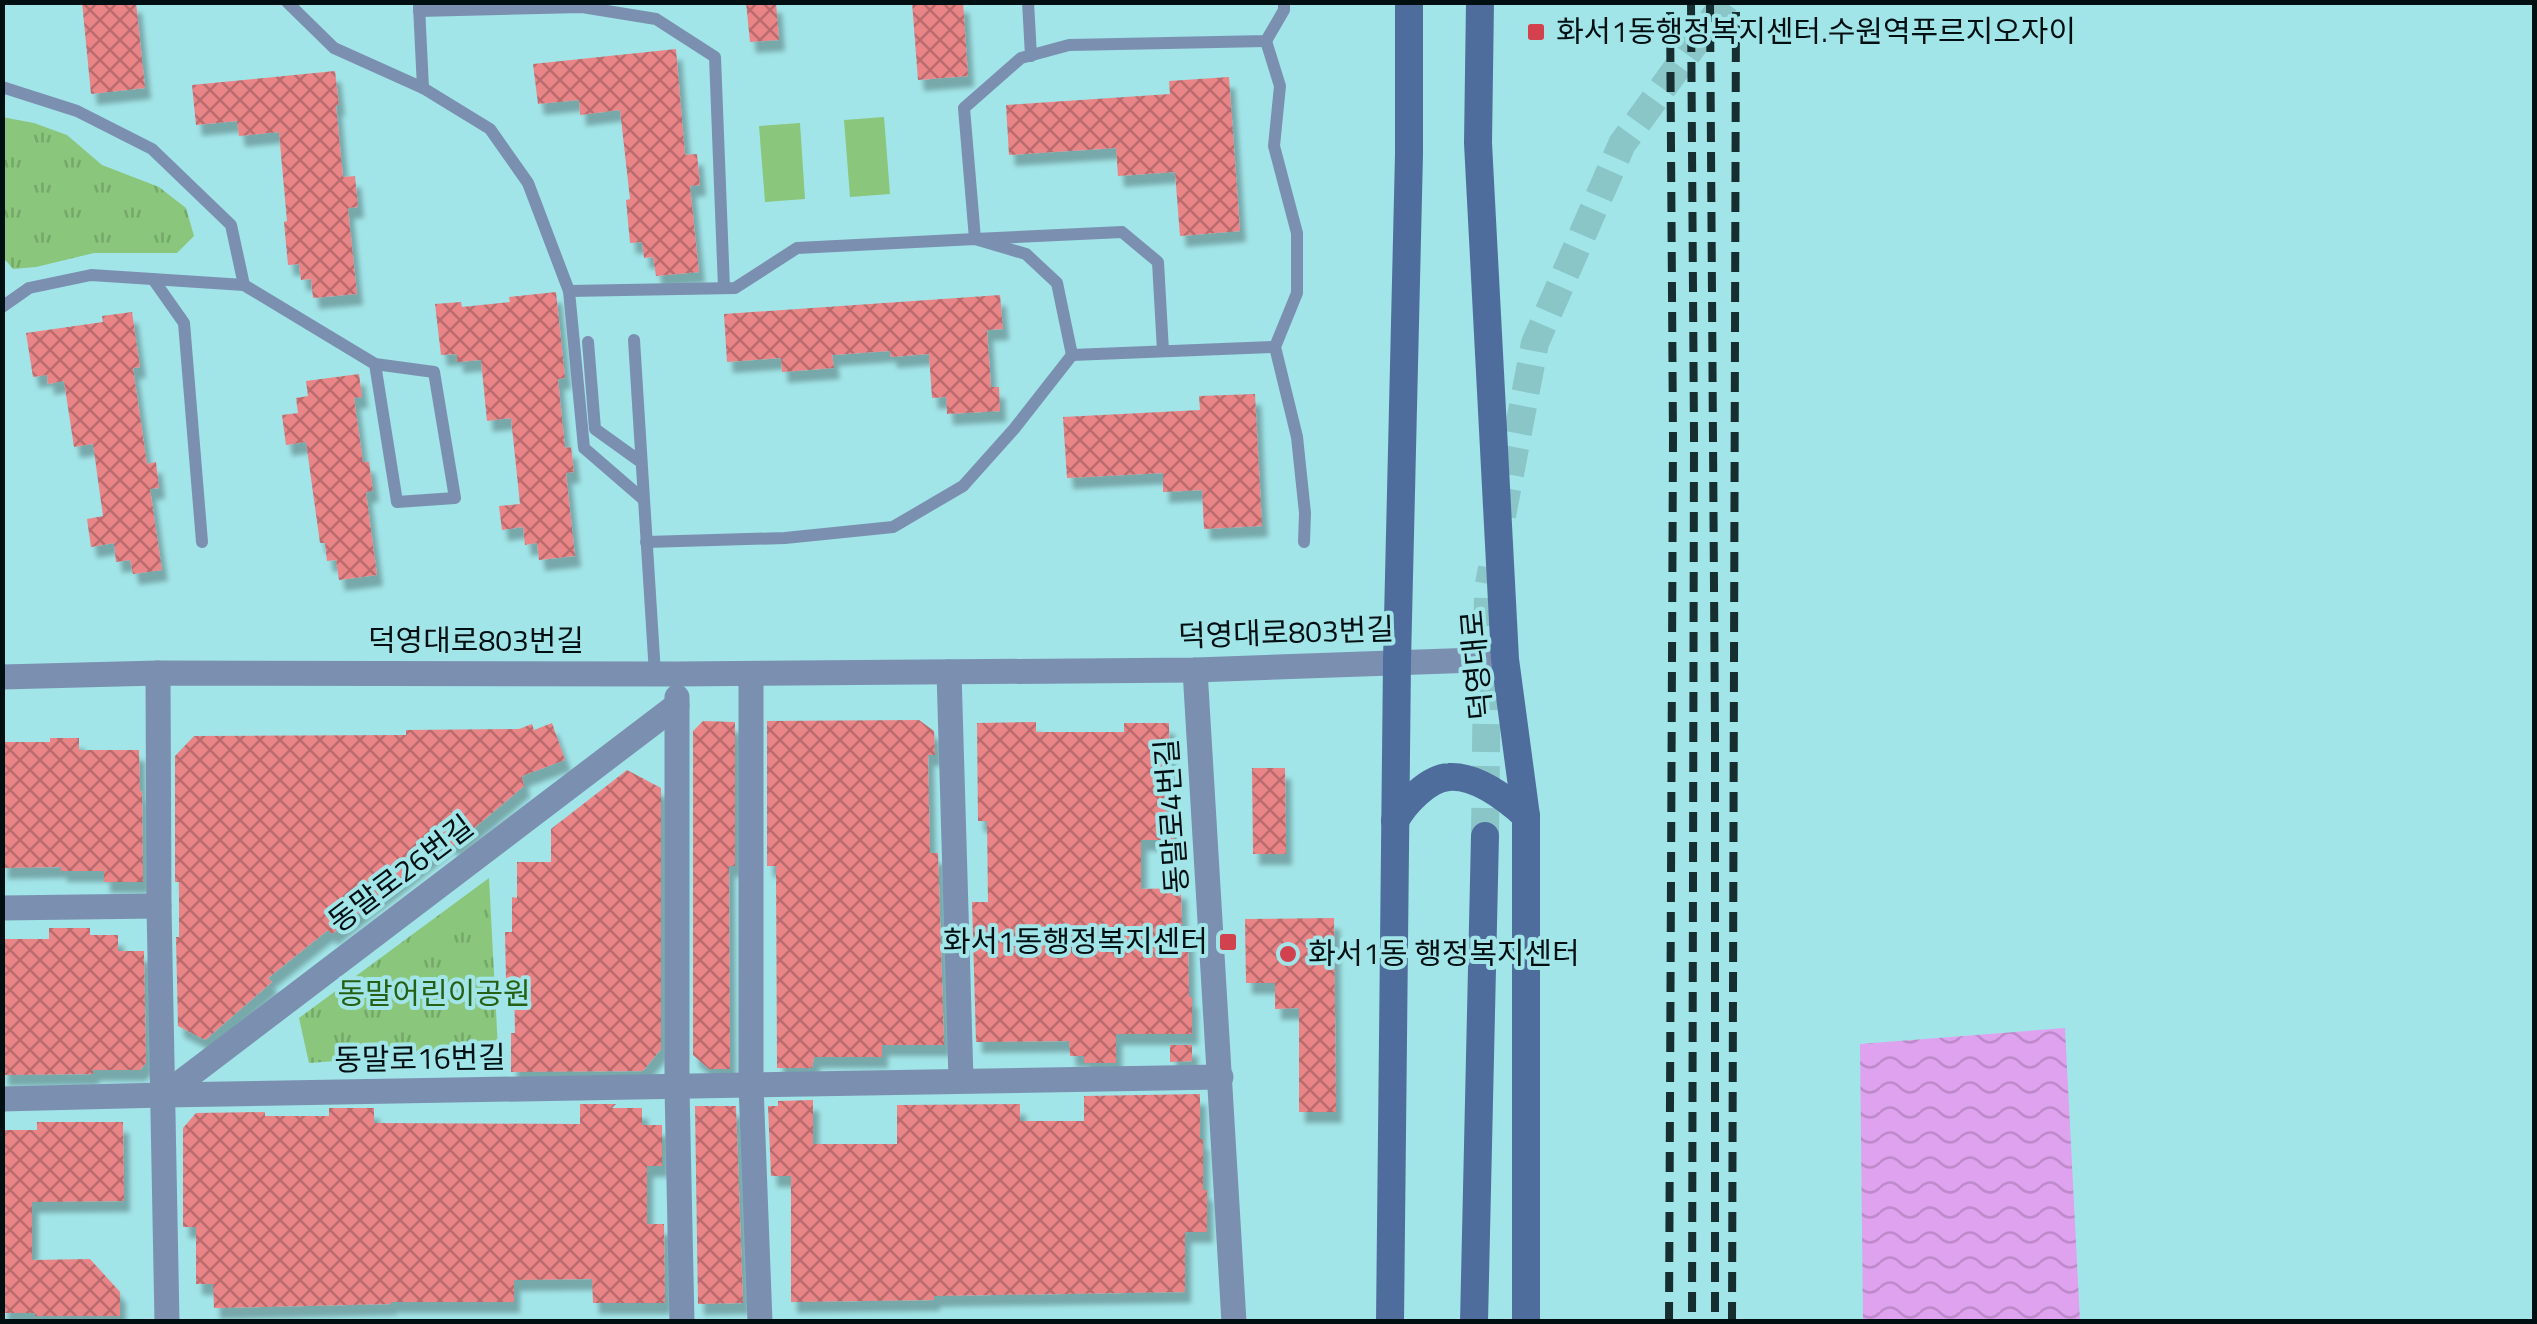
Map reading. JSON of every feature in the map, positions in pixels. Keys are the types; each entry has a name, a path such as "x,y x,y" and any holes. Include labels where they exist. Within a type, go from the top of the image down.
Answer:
{"main road":[{"path":"1390,1322 1397,661 1410,154 1409,2"},
{"name":"덕영대로","path":"1480,2 1478,143 1505,659 1526,816 1526,1322"},
{"path":"1396,821 1413,797 1448,776 1478,782 1508,799 1526,816"},
{"path":"1474,1322 1485,836"}],"street":[{"name":"덕영대로803번길","path":"2,677 158,673 1195,670 1505,659"},
{"name":"동말로4번길","path":"1195,670 1234,1322"},
{"path":"949,672 961,1080 1221,1077"},
{"path":"158,673 168,1322"},
{"path":"666,674 677,705 677,1088 682,1322"},
{"path":"751,674 750,1085 760,1322"},
{"name":"동말로26번길","path":"164,1095 677,705"},
{"path":"2,908 159,906"},
{"name":"동말로16번길","path":"164,1095 961,1080"},
{"path":"2,1099 164,1095"}],"lane":[{"path":"287,2 334,48 423,88 490,129 528,183 569,290 584,448 644,499"},
{"path":"1028,2 1032,56"},
{"path":"1284,2 1284,10 1266,41 1280,86 1274,146 1297,233 1296,293 1275,347 1298,437 1304,542"},
{"path":"423,88 419,6 582,7 656,19 715,57 724,288"},
{"path":"975,239 964,108 1020,58 1069,46 1266,41"},
{"path":"2,87 77,111 152,149 231,224 244,285"},
{"path":"569,290 736,288 796,248 1122,232 1158,262 1164,352"},
{"path":"646,542 785,538 893,527 963,486 1072,355 1057,283 1026,254 975,239"},
{"path":"2,307 29,288 90,275 244,285 376,364 434,372 455,498 397,502 376,364"},
{"path":"153,279 184,323 202,542"},
{"path":"634,340 646,542 666,674"},
{"path":"588,342 596,429 641,462"},
{"path":"1072,355 1275,347"}],"green space":[{"path":"2,117 67,135 102,165 159,187 186,208 194,236 177,253 94,253 13,269 3,257"},
{"path":"884,117 890,194 850,197 844,120"},
{"path":"800,123 805,199 765,202 759,126"},
{"name":"동말어린이공원","path":"489,878 498,1049 309,1063 299,1018"}],"water":[{"path":"2065,1028 2080,1321 1863,1321 1860,1044"}],"building":[{"path":"82,2 136,2 145,88 91,94"},
{"path":"746,2 776,2 779,40 750,42"},
{"path":"912,2 963,2 968,76 918,80"},
{"path":"676,49 685,155 697,154 700,185 690,186 699,272 656,276 653,257 644,258 642,242 630,243 626,200 630,199 620,110 580,115 579,100 538,104 533,64"},
{"path":"335,71 343,177 355,176 358,207 348,208 357,294 313,298 311,279 301,280 299,264 288,265 279,132 239,136 237,121 196,125 192,85"},
{"path":"1229,77 1240,231 1180,236 1175,172 1118,176 1116,148 1009,155 1006,105 1170,94 1169,81"},
{"path":"556,292 565,378 558,379 565,448 571,447 574,472 566,473 575,556 539,560 537,543 525,545 523,527 502,530 499,506 520,504 511,418 487,421 481,360 457,362 457,354 441,355 435,304 461,302 462,307"},
{"path":"1000,295 1003,329 987,330 991,387 999,387 1000,411 947,414 946,397 932,398 929,354 891,357 890,351 832,355 834,368 782,372 781,358 727,362 724,314"},
{"path":"132,312 140,367 133,368 147,464 156,462 159,488 150,489 162,570 133,574 130,560 116,562 114,543 91,547 87,519 103,516 93,444 74,447 64,381 48,384 47,375 33,377 26,333 103,322 102,316"},
{"path":"359,374 362,397 354,398 363,462 369,462 373,491 366,492 377,575 339,580 336,560 327,561 325,543 320,543 306,442 286,445 282,415 298,413 296,398 308,396 306,381"},
{"path":"1255,394 1262,526 1204,529 1202,490 1163,492 1163,473 1067,478 1063,417 1200,410 1199,396"},
{"path":"919,720 934,731 935,755 928,755 930,853 938,853 944,1045 882,1045 882,1057 814,1057 812,1068 777,1068 776,866 767,866 767,721"},
{"path":"703,721 735,722 735,866 729,866 730,1069 709,1069 693,1055 693,731"},
{"path":"1036,722 1036,732 1124,732 1124,723 1169,723 1174,840 1141,840 1141,889 1181,888 1182,936 1188,936 1192,1034 1116,1034 1116,1063 1084,1063 1084,1056 1070,1056 1069,1041 976,1042 972,902 988,902 987,821 978,821 977,723"},
{"path":"552,723 565,760 522,776 524,786 453,846 449,841 332,934 328,930 268,978 272,982 205,1040 178,1026 175,756 194,736 406,735 406,730 519,729 532,724 534,730"},
{"path":"50,738 79,738 79,750 139,750 143,882 104,882 104,871 2,868 2,742 50,742"},
{"path":"1252,768 1285,768 1286,854 1253,854"},
{"path":"627,770 661,788 661,1049 643,1071 511,1072 514,979 506,979 505,932 512,932 517,862 551,862 551,829"},
{"path":"1334,918 1336,1112 1299,1112 1299,1008 1275,1009 1275,983 1246,983 1245,919"},
{"path":"49,928 90,928 90,935 118,935 118,951 144,951 146,1063 140,1070 2,1075 2,939 49,939"},
{"path":"1170,1045 1192,1045 1192,1061 1170,1062"},
{"path":"1200,1094 1207,1232 1185,1232 1185,1292 791,1302 791,1176 771,1176 768,1106 778,1106 778,1101 813,1100 813,1144 897,1144 897,1105 1020,1104 1020,1121 1084,1121 1084,1096"},
{"path":"580,1104 642,1108 642,1125 662,1125 662,1166 647,1166 647,1224 664,1224 665,1303 593,1303 592,1279 514,1280 514,1302 214,1308 213,1284 196,1284 196,1227 183,1227 183,1128 196,1113 329,1116 329,1108 374,1108 374,1123 580,1124"},
{"path":"695,1106 736,1106 743,1303 698,1304"},
{"path":"37,1122 123,1122 124,1201 32,1202 32,1260 90,1259 120,1292 120,1316 2,1313 2,1130 37,1130"}],"tunnel":[{"path":"1502,516 1535,343 1622,144 1725,2"},
{"path":"1485,836 1488,589 1492,568"}],"railway":[{"path":"1669,1322 1673,438 1670,2"},
{"path":"1691,2 1692,1322"},
{"path":"1710,2 1715,1322"},
{"path":"1732,1322 1736,2"}],"place":[{"name":"화서1동행정복지센터.수원역푸르지오자이","path":"1536,32"},
{"name":"화서1동행정복지센터","path":"1228,942"},
{"name":"화서1동 행정복지센터","path":"1288,954"}]}
